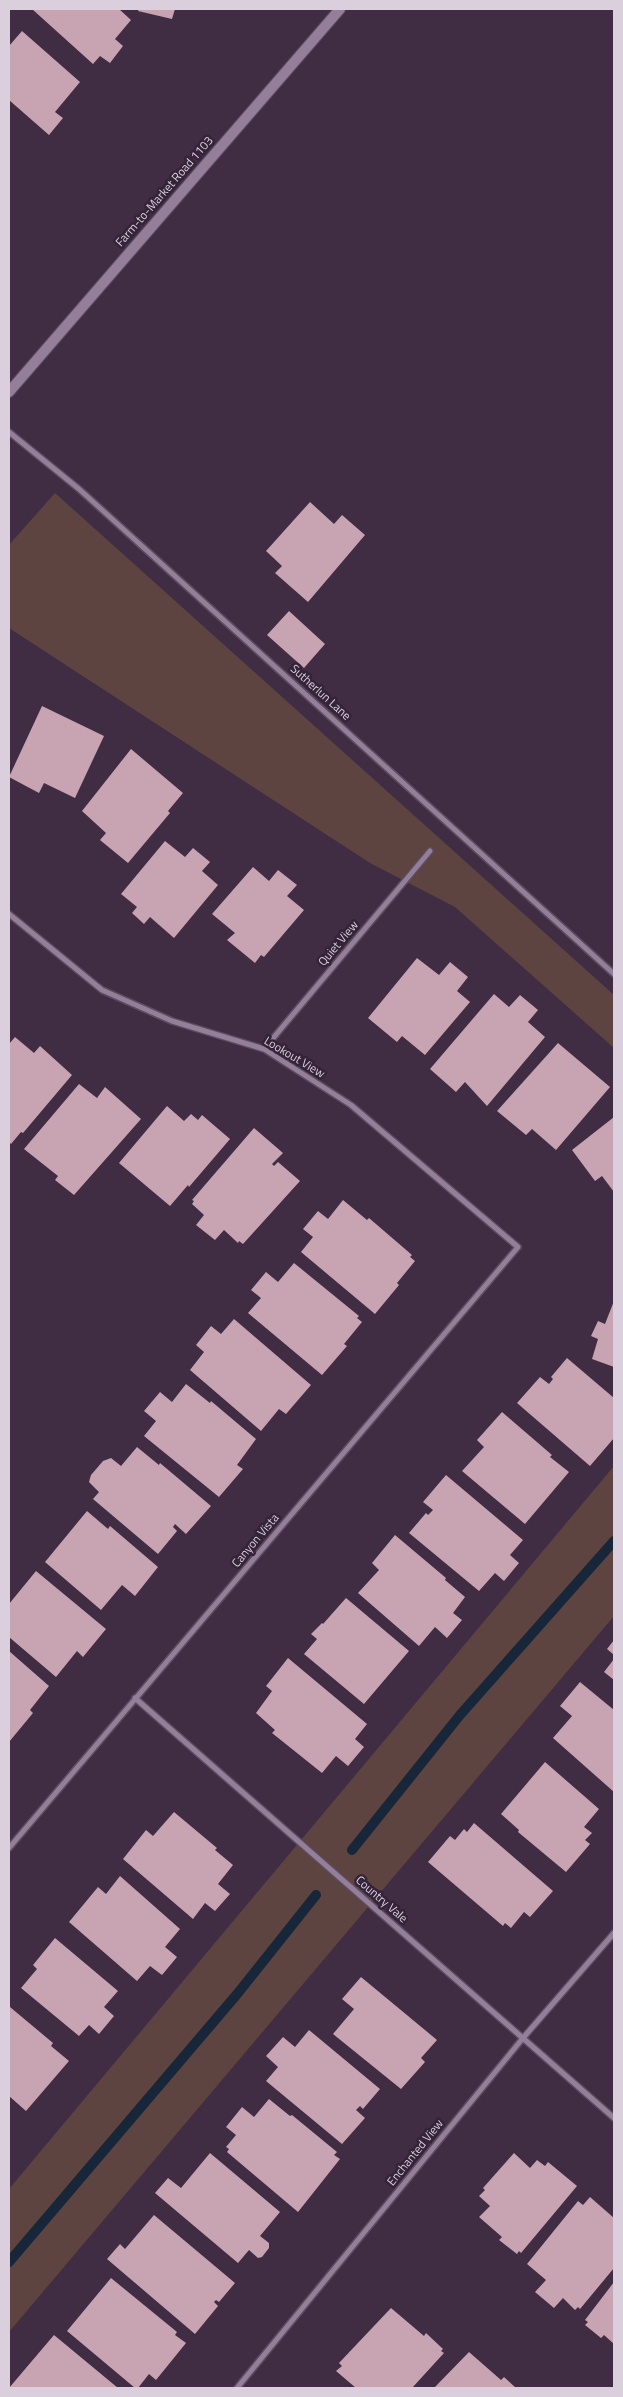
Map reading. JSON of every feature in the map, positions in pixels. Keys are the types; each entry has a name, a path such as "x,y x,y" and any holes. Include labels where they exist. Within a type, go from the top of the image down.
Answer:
{"main road":[{"name":"Farm-to-Market Road 1103","path":"9,392 340,9"}],"street":[{"name":"Sutherlun Lane","path":"9,432 79,489 614,974"},
{"name":"Quiet View","path":"264,1049 430,851"},
{"name":"Lookout View","path":"9,914 102,990 172,1021 264,1049 351,1105 518,1246"},
{"name":"Canyon Vista","path":"9,1848 518,1246"},
{"name":"Country Vale","path":"135,1698 614,2118"},
{"name":"Enchanted View","path":"237,2388 523,2038 614,1933"}],"shaded area":[{"path":"55,493 614,995 614,1048 455,907 370,863 9,628 9,545"},
{"path":"614,1466 614,1616 9,2332 9,2189"}],"building":[{"path":"32,9 119,9 131,20 115,39 123,46 110,63 100,56 93,64"},
{"path":"139,9 175,9 172,19 138,11"},
{"path":"22,31 80,82 55,112 63,118 49,135 9,100 9,46"},
{"path":"310,502 334,524 342,515 365,535 308,602 275,573 282,566 266,551"},
{"path":"289,611 325,644 304,668 267,635"},
{"path":"42,706 104,736 75,798 44,783 39,793 9,777"},
{"path":"131,749 183,793 168,811 170,813 128,863 100,840 106,833 82,811"},
{"path":"165,841 185,857 193,848 210,862 202,871 218,885 174,938 150,917 144,924 132,913 137,907 121,894"},
{"path":"253,867 269,881 278,870 297,885 287,896 304,910 264,957 261,955 255,963 227,940 235,933 212,914"},
{"path":"417,958 439,975 450,962 468,977 457,991 470,1002 425,1055 402,1036 397,1042 368,1018"},
{"path":"494,994 509,1007 520,995 538,1010 528,1022 545,1037 487,1106 465,1082 456,1092 430,1069"},
{"path":"15,1037 34,1053 40,1046 72,1075 23,1133 21,1132 11,1144 9,1142 9,1044"},
{"path":"558,1043 610,1087 556,1150 532,1129 526,1135 497,1111"},
{"path":"79,1084 97,1098 105,1087 141,1119 74,1195 55,1180 58,1176 24,1149"},
{"path":"167,1106 184,1121 191,1114 198,1120 202,1115 230,1139 170,1206 119,1163"},
{"path":"614,1117 614,1192 602,1176 595,1181 572,1150"},
{"path":"254,1128 283,1153 272,1164 274,1166 278,1162 300,1181 243,1244 239,1241 238,1243 224,1230 215,1240 196,1225 204,1215 192,1204 194,1201 192,1200"},
{"path":"343,1200 367,1220 369,1218 412,1255 410,1257 415,1261 397,1283 399,1285 375,1314 301,1252 313,1237 303,1229 318,1211 328,1219"},
{"path":"294,1263 359,1316 357,1318 362,1322 344,1344 347,1346 322,1375 248,1313 261,1298 251,1290 266,1272 278,1282"},
{"path":"614,1301 614,1367 592,1359 598,1339 591,1336 598,1321 605,1324"},
{"path":"234,1319 311,1385 286,1414 279,1409 261,1431 190,1370 204,1352 196,1345 211,1326 221,1334"},
{"path":"567,1358 614,1398 614,1438 590,1466 517,1403 540,1377 549,1384 553,1379 551,1377"},
{"path":"186,1384 210,1403 211,1401 256,1439 237,1465 243,1469 219,1497 144,1436 156,1421 144,1411 160,1392 172,1402"},
{"path":"502,1412 552,1455 550,1457 569,1472 525,1524 462,1471 484,1447 477,1440"},
{"path":"137,1447 159,1465 160,1463 211,1506 186,1534 175,1524 173,1527 177,1531 158,1554 93,1499 99,1492 89,1482 91,1475 103,1461 111,1458 121,1466"},
{"path":"446,1475 523,1540 510,1555 519,1563 504,1581 495,1573 479,1591 409,1533 426,1513 428,1515 433,1510 423,1502"},
{"path":"87,1511 108,1529 110,1526 158,1567 135,1596 122,1585 101,1610 45,1562"},
{"path":"395,1535 446,1578 445,1580 465,1597 453,1613 462,1620 447,1638 435,1627 419,1646 358,1593 379,1570 372,1563"},
{"path":"36,1571 106,1629 83,1657 77,1651 56,1677 9,1637 9,1604"},
{"path":"346,1598 409,1651 364,1704 304,1654 317,1639 311,1634 323,1624"},
{"path":"614,1640 614,1655 607,1649"},
{"path":"9,1651 49,1686 30,1710 33,1713 9,1742"},
{"path":"288,1658 367,1724 355,1739 364,1747 348,1766 336,1756 322,1773 272,1733 275,1730 256,1713 272,1691 266,1686"},
{"path":"614,1659 614,1680 604,1672"},
{"path":"580,1682 614,1710 614,1792 553,1738 572,1716 560,1706"},
{"path":"545,1762 599,1809 584,1827 592,1833 585,1840 590,1844 566,1872 518,1832 519,1830 501,1814"},
{"path":"174,1812 217,1848 215,1850 233,1865 218,1884 230,1894 215,1911 205,1903 193,1919 123,1859 146,1830 153,1836"},
{"path":"474,1823 553,1891 530,1917 524,1912 511,1928 505,1923 503,1926 428,1862 450,1836 455,1840 464,1829 467,1832"},
{"path":"120,1876 180,1929 165,1947 177,1957 162,1975 150,1966 137,1981 69,1922 98,1887 106,1894"},
{"path":"55,1938 118,1991 104,2007 114,2016 99,2034 89,2025 79,2036 21,1988 37,1969 33,1965"},
{"path":"361,1977 437,2040 421,2058 425,2062 401,2089 333,2034 354,2009 342,1999"},
{"path":"10,2007 53,2043 51,2046 69,2061 26,2111 9,2096"},
{"path":"309,2030 380,2089 363,2109 360,2106 356,2110 365,2118 342,2144 266,2081 278,2067 266,2056 283,2037 295,2047"},
{"path":"269,2099 290,2116 292,2115 337,2152 334,2155 340,2159 298,2212 227,2152 229,2149 226,2147 236,2135 226,2127 242,2107 254,2117"},
{"path":"210,2153 280,2212 260,2236 269,2243 269,2248 262,2257 258,2258 249,2250 238,2263 155,2193 168,2178 181,2188"},
{"path":"514,2153 530,2168 537,2160 545,2166 548,2162 577,2186 521,2253 519,2251 517,2254 499,2240 502,2237 479,2217 490,2206 479,2196 485,2190 483,2188"},
{"path":"590,2197 614,2218 614,2268 580,2309 578,2307 575,2310 563,2298 554,2308 535,2292 546,2280 527,2264 578,2201 583,2205"},
{"path":"154,2215 235,2283 219,2302 216,2300 214,2302 218,2306 195,2334 107,2259 120,2244 125,2249"},
{"path":"111,2278 177,2332 175,2335 186,2343 156,2380 149,2374 138,2388 135,2388 67,2331"},
{"path":"614,2282 614,2344 604,2335 601,2338 585,2325 588,2322 585,2320"},
{"path":"391,2308 424,2336 426,2333 443,2349 441,2351 444,2353 412,2388 356,2388 336,2371 342,2366 339,2363"},
{"path":"54,2335 118,2388 9,2388"},
{"path":"469,2352 501,2380 504,2377 516,2388 434,2388"}],"waterway":[{"path":"352,1850 460,1715 614,1541"},
{"path":"9,2262 238,1993 316,1895"}]}
